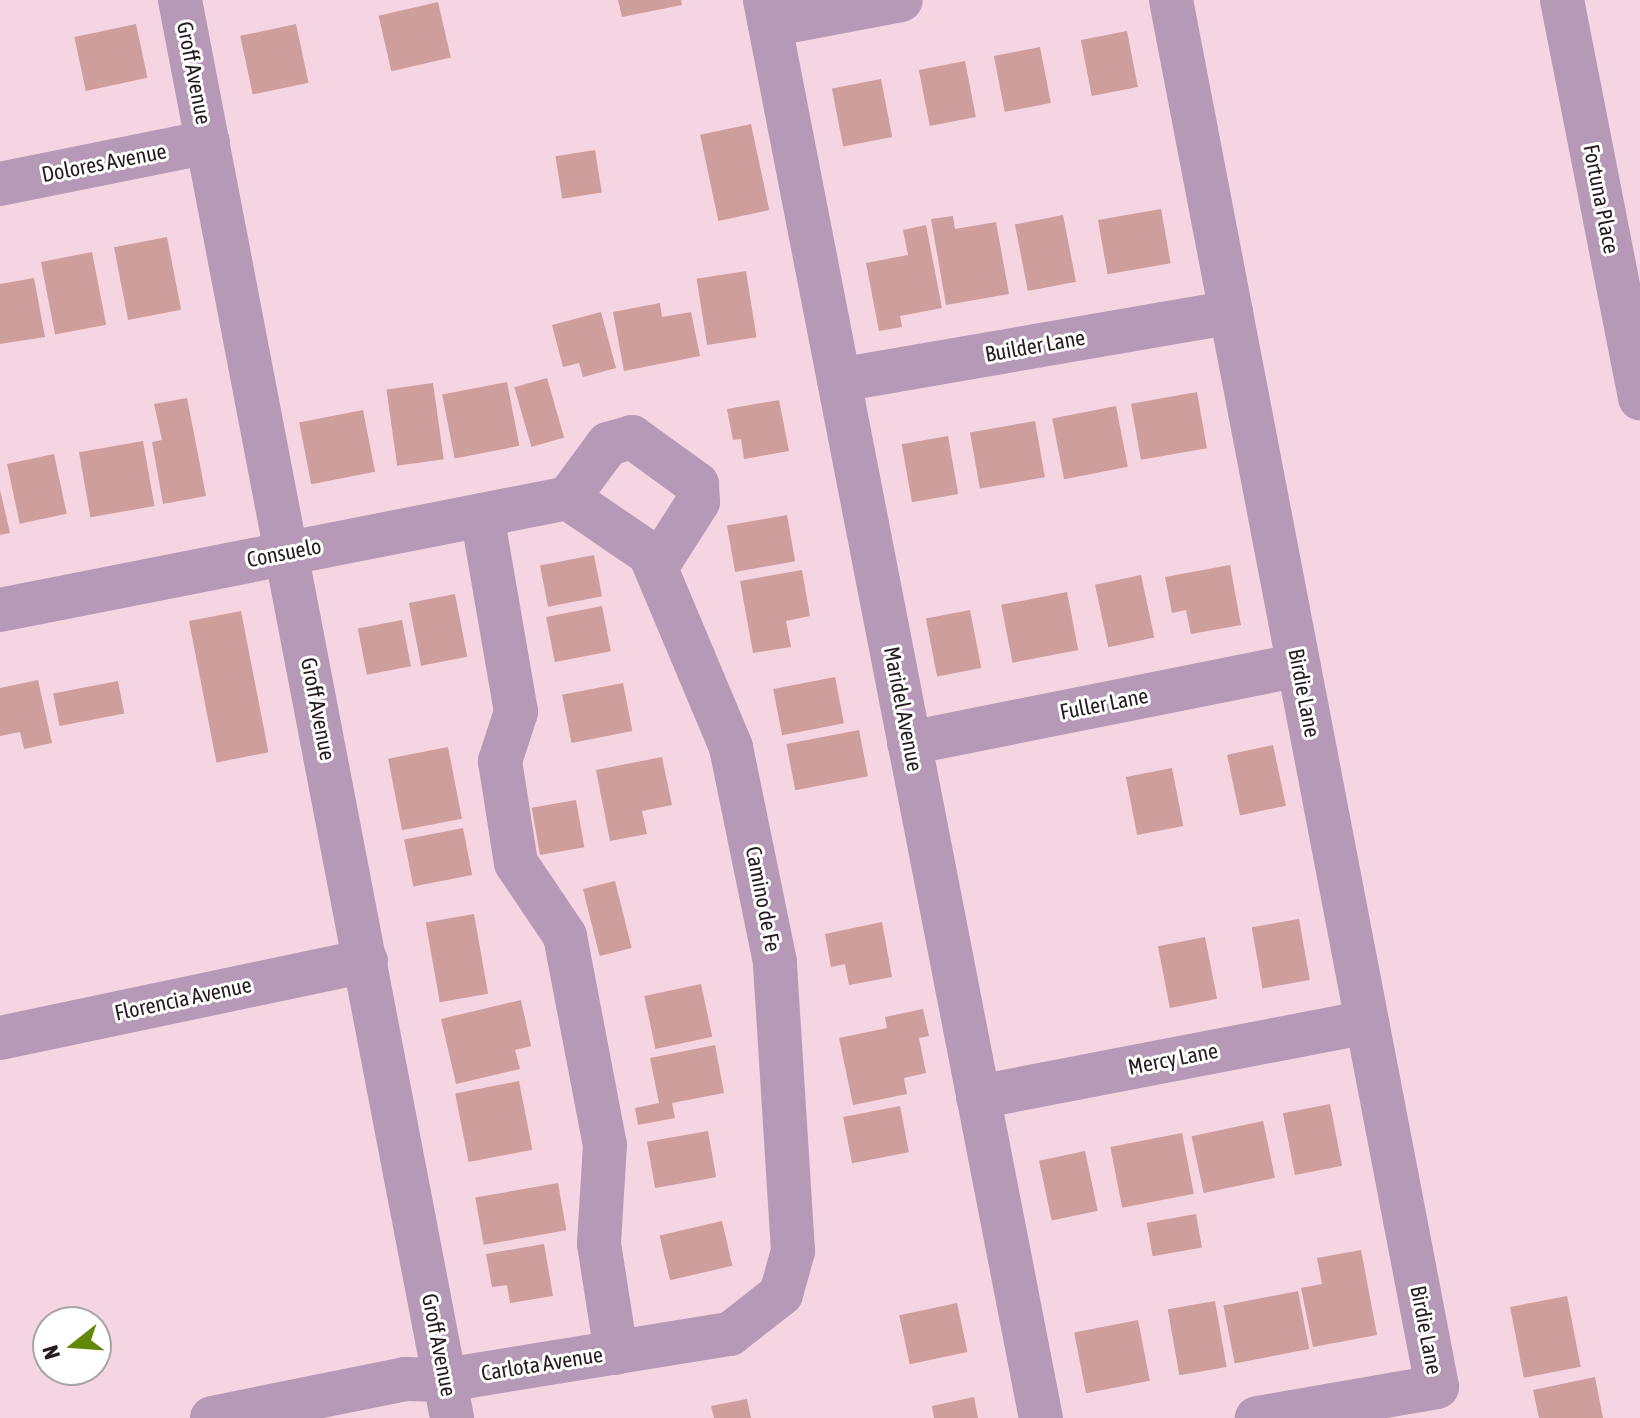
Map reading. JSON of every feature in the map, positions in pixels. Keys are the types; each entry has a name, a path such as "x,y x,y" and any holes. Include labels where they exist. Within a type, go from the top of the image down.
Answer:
{"street":[{"name":"Groff Avenue","path":"180,0 449,1399"},
{"path":"767,12 901,0"},
{"name":"Birdie Lane","path":"1171,0 1437,1387 1257,1418"},
{"name":"Fortuna Place","path":"1562,0 1640,398"},
{"name":"Maridel Avenue","path":"767,12 1041,1418"},
{"name":"Dolores Avenue","path":"0,184 208,142"},
{"name":"Builder Lane","path":"839,380 1231,312"},
{"path":"568,498 608,444 632,437 697,484 698,502 656,568"},
{"name":"Consuelo","path":"0,610 568,498"},
{"name":"Camino de Fe","path":"568,498 650,554 731,747 775,962 793,1251 781,1294 730,1334"},
{"path":"482,515 516,712 500,761 516,863 565,936 605,1145 599,1244 616,1353"},
{"name":"Fuller Lane","path":"909,743 1298,665"},
{"name":"Florencia Avenue","path":"0,1038 366,961"},
{"name":"Mercy Lane","path":"978,1097 1367,1022"},
{"name":"Carlota Avenue","path":"212,1418 405,1379 449,1399 616,1353 730,1334"}],"building":[{"path":"618,0 681,0 682,5 622,17"},
{"path":"438,2 451,58 391,71 379,16"},
{"path":"136,24 147,78 86,91 74,37"},
{"path":"296,24 308,83 253,95 240,36"},
{"path":"1127,31 1138,87 1092,96 1081,40"},
{"path":"1040,47 1051,103 1005,112 994,56"},
{"path":"965,61 976,117 930,126 919,70"},
{"path":"881,79 892,137 843,146 832,89"},
{"path":"751,124 769,210 718,221 700,135"},
{"path":"595,150 602,192 562,199 555,156"},
{"path":"1161,209 1171,263 1108,274 1098,220"},
{"path":"1063,215 1076,282 1028,291 1015,224"},
{"path":"953,216 955,229 996,222 1009,294 946,305 931,219"},
{"path":"926,225 942,308 900,316 902,327 879,331 866,263 908,255 903,230"},
{"path":"167,237 181,310 128,320 114,247"},
{"path":"92,252 106,325 55,335 41,262"},
{"path":"746,271 756,337 707,345 697,279"},
{"path":"34,278 45,337 0,344 0,284"},
{"path":"660,303 662,317 691,312 700,356 624,371 613,312"},
{"path":"601,312 616,368 583,377 579,363 563,367 552,325"},
{"path":"547,378 564,438 531,447 514,387"},
{"path":"507,382 519,446 455,458 442,395"},
{"path":"433,383 444,459 397,466 386,390"},
{"path":"1197,392 1207,448 1141,460 1131,404"},
{"path":"187,398 206,496 163,504 152,442 162,440 154,404"},
{"path":"779,400 789,451 744,459 741,439 733,440 727,409"},
{"path":"1116,406 1128,467 1064,479 1052,418"},
{"path":"363,410 375,472 311,484 299,422"},
{"path":"1035,421 1045,477 980,489 970,432"},
{"path":"948,436 958,494 912,502 902,444"},
{"path":"143,441 154,506 90,517 79,452"},
{"path":"54,454 67,514 20,524 7,464"},
{"path":"0,490 10,533 0,535"},
{"path":"787,515 795,561 735,572 727,526"},
{"path":"594,555 602,596 548,607 540,565"},
{"path":"1230,565 1241,625 1191,634 1186,610 1172,613 1165,577"},
{"path":"802,570 810,616 786,621 791,647 753,653 740,581"},
{"path":"1141,575 1154,638 1108,647 1095,585"},
{"path":"1067,592 1078,650 1012,663 1001,605"},
{"path":"455,594 467,657 421,666 409,603"},
{"path":"602,606 611,651 555,662 546,617"},
{"path":"970,610 981,668 937,677 926,619"},
{"path":"241,611 268,752 216,762 189,621"},
{"path":"402,620 411,666 367,675 358,629"},
{"path":"835,677 844,723 782,735 773,689"},
{"path":"38,680 52,743 24,749 20,732 0,736 0,688"},
{"path":"118,681 124,713 60,726 53,694"},
{"path":"623,683 632,731 571,743 562,695"},
{"path":"859,730 868,776 795,790 786,744"},
{"path":"1273,745 1286,806 1240,815 1227,755"},
{"path":"448,747 462,819 402,830 388,759"},
{"path":"662,757 672,805 642,811 647,834 610,841 596,770"},
{"path":"1172,768 1183,826 1137,835 1126,777"},
{"path":"576,800 584,847 540,855 532,808"},
{"path":"463,828 472,875 413,887 404,839"},
{"path":"615,881 632,948 600,956 583,889"},
{"path":"474,914 488,994 440,1002 426,923"},
{"path":"1299,919 1310,980 1262,988 1252,927"},
{"path":"882,922 892,977 849,985 845,964 831,967 825,934"},
{"path":"1205,937 1217,999 1170,1008 1158,946"},
{"path":"701,984 712,1037 655,1049 644,996"},
{"path":"521,1000 531,1046 515,1050 520,1069 456,1084 441,1019"},
{"path":"923,1009 929,1036 919,1038 926,1073 904,1078 907,1094 853,1105 839,1038 887,1028 885,1017"},
{"path":"715,1045 724,1093 672,1103 675,1118 638,1125 635,1108 659,1103 650,1058"},
{"path":"519,1081 532,1150 469,1162 455,1093"},
{"path":"1330,1104 1342,1166 1295,1175 1283,1113"},
{"path":"900,1106 909,1152 852,1163 843,1117"},
{"path":"1263,1121 1275,1178 1204,1193 1192,1136"},
{"path":"708,1131 716,1177 655,1188 647,1142"},
{"path":"1182,1133 1194,1194 1122,1208 1110,1147"},
{"path":"1085,1151 1098,1211 1052,1220 1039,1161"},
{"path":"558,1183 566,1230 484,1245 475,1198"},
{"path":"1196,1214 1202,1247 1153,1256 1147,1223"},
{"path":"722,1221 732,1266 670,1280 660,1235"},
{"path":"544,1244 553,1296 510,1303 507,1285 492,1287 486,1254"},
{"path":"1361,1250 1377,1335 1313,1347 1301,1288 1322,1284 1317,1258"},
{"path":"1298,1291 1309,1349 1235,1363 1223,1306"},
{"path":"1567,1296 1581,1367 1524,1378 1510,1307"},
{"path":"1215,1301 1227,1367 1179,1375 1168,1309"},
{"path":"957,1303 967,1352 910,1364 899,1315"},
{"path":"1138,1320 1150,1381 1086,1393 1074,1332"},
{"path":"1595,1377 1603,1418 1539,1418 1533,1390"},
{"path":"974,1397 978,1418 934,1418 932,1406"},
{"path":"747,1399 751,1418 714,1418 711,1406"}]}
